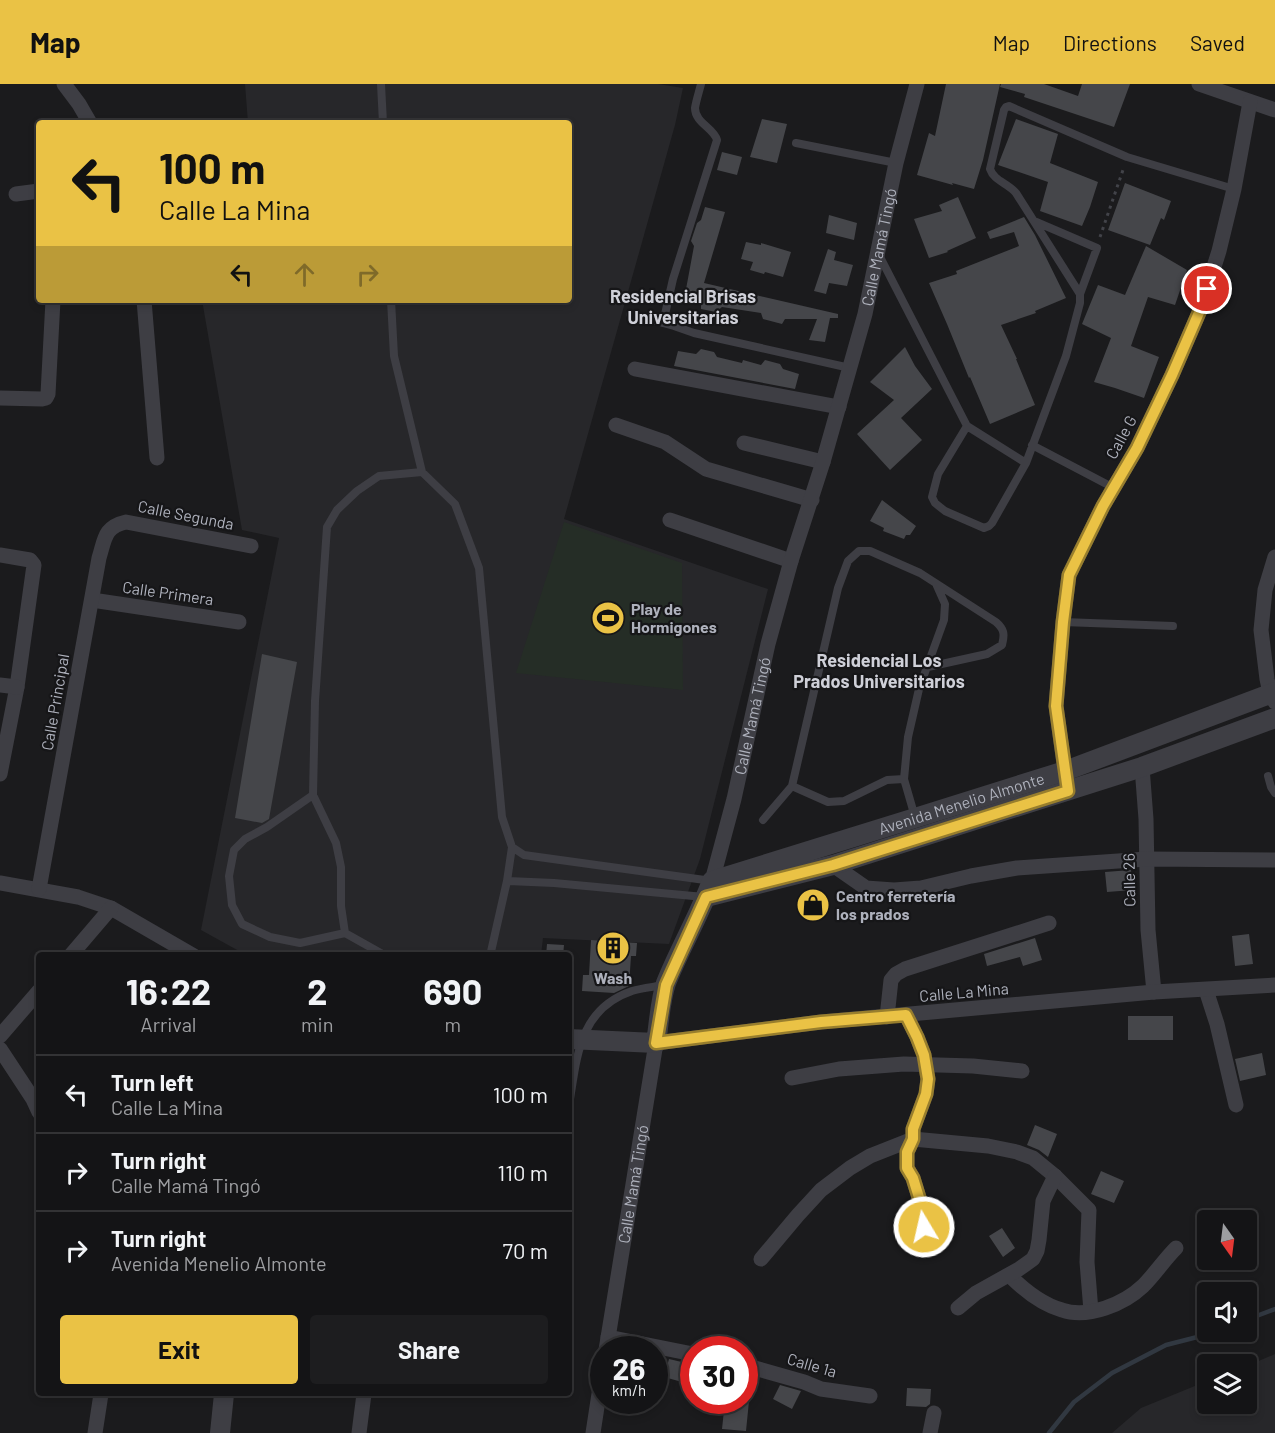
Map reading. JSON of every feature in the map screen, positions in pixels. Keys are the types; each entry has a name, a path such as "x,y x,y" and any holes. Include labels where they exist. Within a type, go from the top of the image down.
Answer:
{"street":[{"path":"64,84 88,120"},
{"name":"Calle Mamá Tingó","path":"608,1336 666,985 709,889 734,799 768,644 865,314 896,163 916,84"},
{"path":"1199,84 1275,110"},
{"name":"Calle G","path":"1068,791 1056,706 1069,575 1103,506 1137,448 1201,308 1219,251 1234,189 1250,102"},
{"path":"16,194 36,191"},
{"path":"0,398 46,398 53,303"},
{"path":"144,303 157,458"},
{"path":"634,369 839,407"},
{"path":"616,425 665,442 706,469 812,500"},
{"path":"744,443 823,462"},
{"path":"670,520 791,561"},
{"name":"Calle Segunda","path":"115,524 126,522 251,546"},
{"name":"Calle Principal","path":"39,889 99,558 106,534 115,524"},
{"path":"0,555 30,560 34,565 17,687 0,774"},
{"path":"1274,696 1267,679 1261,630 1265,590 1275,557"},
{"name":"Calle Primera","path":"92,600 239,622"},
{"path":"0,685 17,687"},
{"name":"Avenida Menelio Almonte","path":"709,889 915,818 1065,771 1274,696"},
{"name":"Avenida Menelio Almonte","path":"709,889 833,865 1142,767 1275,718"},
{"name":"Calle 26","path":"1142,767 1146,819 1148,930 1154,992"},
{"path":"833,865 866,888 894,890 921,888 1017,868 1147,859 1275,860"},
{"path":"0,883 78,897 111,908 187,952"},
{"path":"76,952 111,908"},
{"path":"887,1017 891,980 896,974 905,969 1049,923"},
{"name":"Calle La Mina","path":"656,1043 821,1022 1154,992 1275,985"},
{"path":"1206,990 1217,1024 1236,1105"},
{"path":"0,1036 36,994"},
{"path":"906,1015 924,1055 928,1079 926,1094 907,1152 907,1168 913,1178 921,1204 923,1242"},
{"path":"575,1040 656,1043"},
{"path":"0,1049 36,1106"},
{"path":"792,1077 839,1068 904,1064 973,1066 1022,1071"},
{"path":"761,1259 820,1190 870,1156 913,1139 988,1146 1033,1158 1056,1176 1089,1210 1087,1262 1091,1311"},
{"path":"958,1308 976,1293 1033,1259 1037,1251 1042,1201 1056,1176"},
{"path":"1009,1275 1023,1289 1064,1311 1091,1311 1108,1308 1127,1299 1142,1287 1176,1248"},
{"name":"Calle 1a","path":"758,1369 821,1389 870,1396"},
{"path":"95,1433 101,1396"},
{"path":"220,1433 224,1396"},
{"path":"358,1433 364,1396"},
{"path":"930,1433 934,1413"},
{"path":"598,1432 599,1414"}],"lane":[{"path":"381,84 383,120"},
{"path":"663,323 673,279 717,140 715,134 696,114 695,109 701,84"},
{"path":"1080,294 1012,188 995,178 990,170 1006,107 1009,106 1127,157 1234,189"},
{"path":"796,143 896,163"},
{"path":"968,426 938,474 932,497 945,512 984,528 992,522 1026,463 1066,356 1080,303 1080,294 1097,248 1034,221"},
{"path":"878,252 968,426 1026,463"},
{"path":"391,303 394,356 422,472 455,504 479,568 502,817 512,847 491,952"},
{"path":"630,314 694,333 850,368"},
{"path":"1032,445 1114,488"},
{"path":"345,933 341,906 341,867 336,843 313,795 315,701 327,527 337,510 357,491 379,476 422,472"},
{"path":"763,820 792,786 838,588 848,561 859,551 870,551 920,573 996,622 1004,630 1002,645 987,654 928,667"},
{"path":"915,818 904,779 908,737 920,689 944,620 945,604 936,584"},
{"path":"1063,622 1173,626"},
{"path":"1268,776 1275,793"},
{"path":"792,786 828,802 844,801 887,780 904,779"},
{"path":"313,795 246,839 234,850 229,876 232,905 242,924 270,937 300,943 345,933 379,952"},
{"path":"512,847 524,855 709,889"},
{"path":"507,881 585,886 709,889"},
{"path":"572,1070 575,1040 595,1014 608,1002 633,991 666,985"}],"path":[{"path":"1097,248 1127,157"}],"shaded area":[{"path":"245,84 658,84 683,88 675,125 564,519 768,589 700,859 669,944 543,938 541,952 241,952 201,930 279,538 242,530 203,303 572,303 572,120 248,120"},
{"name":"Play de Hormigones","path":"564,522 682,563 683,690 516,673"},
{"path":"1275,1354 1275,1433 1112,1433 1141,1408 1197,1385 1197,1414 1257,1414 1257,1362"}],"building":[{"path":"946,84 1000,84 974,189 917,175 929,133 935,136"},
{"path":"1001,84 1044,84 1078,96 1082,84 1130,84 1114,127 1024,97 1025,94 1000,87"},
{"path":"762,119 787,124 777,163 750,157"},
{"path":"1016,119 1058,134 1050,163 1098,182 1082,226 1040,211 1048,182 998,165"},
{"path":"722,152 742,157 737,175 717,170"},
{"path":"1125,183 1171,201 1164,220 1161,218 1150,245 1108,230"},
{"path":"958,197 976,238 948,252 929,258 914,219 942,211 939,205"},
{"path":"705,207 725,212 704,283 838,314 838,318 830,318 825,342 809,340 817,319 785,319 782,324 763,319 761,313 722,307 716,312 701,309 701,301 684,300 694,246 691,241"},
{"path":"829,215 857,223 854,240 826,233"},
{"path":"1024,217 1066,298 1035,311 1036,313 1001,325 1035,405 990,424 929,283 957,274 956,271 1019,246 1014,232 990,239 987,232"},
{"path":"746,242 761,245 761,243 791,252 783,277 750,270 753,262 741,259"},
{"path":"1146,246 1187,270 1175,305 1148,297 1131,346 1159,357 1144,398 1094,382 1111,338 1082,324 1098,285 1125,295"},
{"path":"828,249 836,252 834,260 853,265 847,286 829,283 826,294 814,291"},
{"path":"905,347 915,366 932,389 901,418 922,440 890,470 857,434 894,400 870,382"},
{"path":"701,349 714,352 717,357 742,363 743,360 761,365 765,360 780,364 783,369 799,374 795,389 674,366 678,351 696,354"},
{"path":"882,500 916,526 910,535 906,535 904,539 883,531 884,528 870,521"},
{"path":"262,654 297,662 269,819 262,823 235,818"},
{"path":"1131,870 1133,890 1107,892 1105,872"},
{"path":"1249,934 1253,964 1235,966 1232,936"},
{"path":"1035,938 1042,960 1023,966 1020,957 987,966 984,954"},
{"path":"591,940 637,943 636,956 631,956 629,986 614,993 582,991 583,975 589,975"},
{"path":"547,944 564,945 563,952 546,952"},
{"path":"1128,1016 1173,1016 1173,1040 1128,1040"},
{"path":"1262,1053 1266,1075 1240,1081 1235,1059"},
{"path":"1035,1125 1057,1134 1048,1157 1027,1145"},
{"path":"1101,1171 1124,1181 1114,1203 1091,1194"},
{"path":"1002,1228 1015,1248 1003,1257 989,1236"},
{"path":"669,1359 680,1362 680,1381 668,1378"},
{"path":"780,1385 801,1391 792,1409 773,1399"},
{"path":"907,1388 931,1389 930,1404 926,1407 906,1406"},
{"path":"724,1414 748,1414 746,1431 722,1429"}],"waterway":[{"path":"1257,1316 1275,1309"},
{"path":"1049,1433 1074,1402 1112,1373 1166,1345 1197,1337"}],"place":[{"name":"Play de Hormigones","path":"608,618"},
{"name":"Centro ferretería los prados","path":"813,905"},
{"name":"Wash","path":"613,948"}],"district":[{"name":"Residencial Brisas Universitarias","path":"683,307"},
{"name":"Residencial Los Prados Universitarios","path":"879,671"}],"route":[{"path":"924,1227 921,1204 913,1178 907,1168 907,1152 926,1094 928,1079 924,1055 906,1015 821,1022 656,1043 666,985 706,897 833,865 1068,791 1056,706 1069,575 1103,506 1137,448 1172,375 1207,289"}]}
